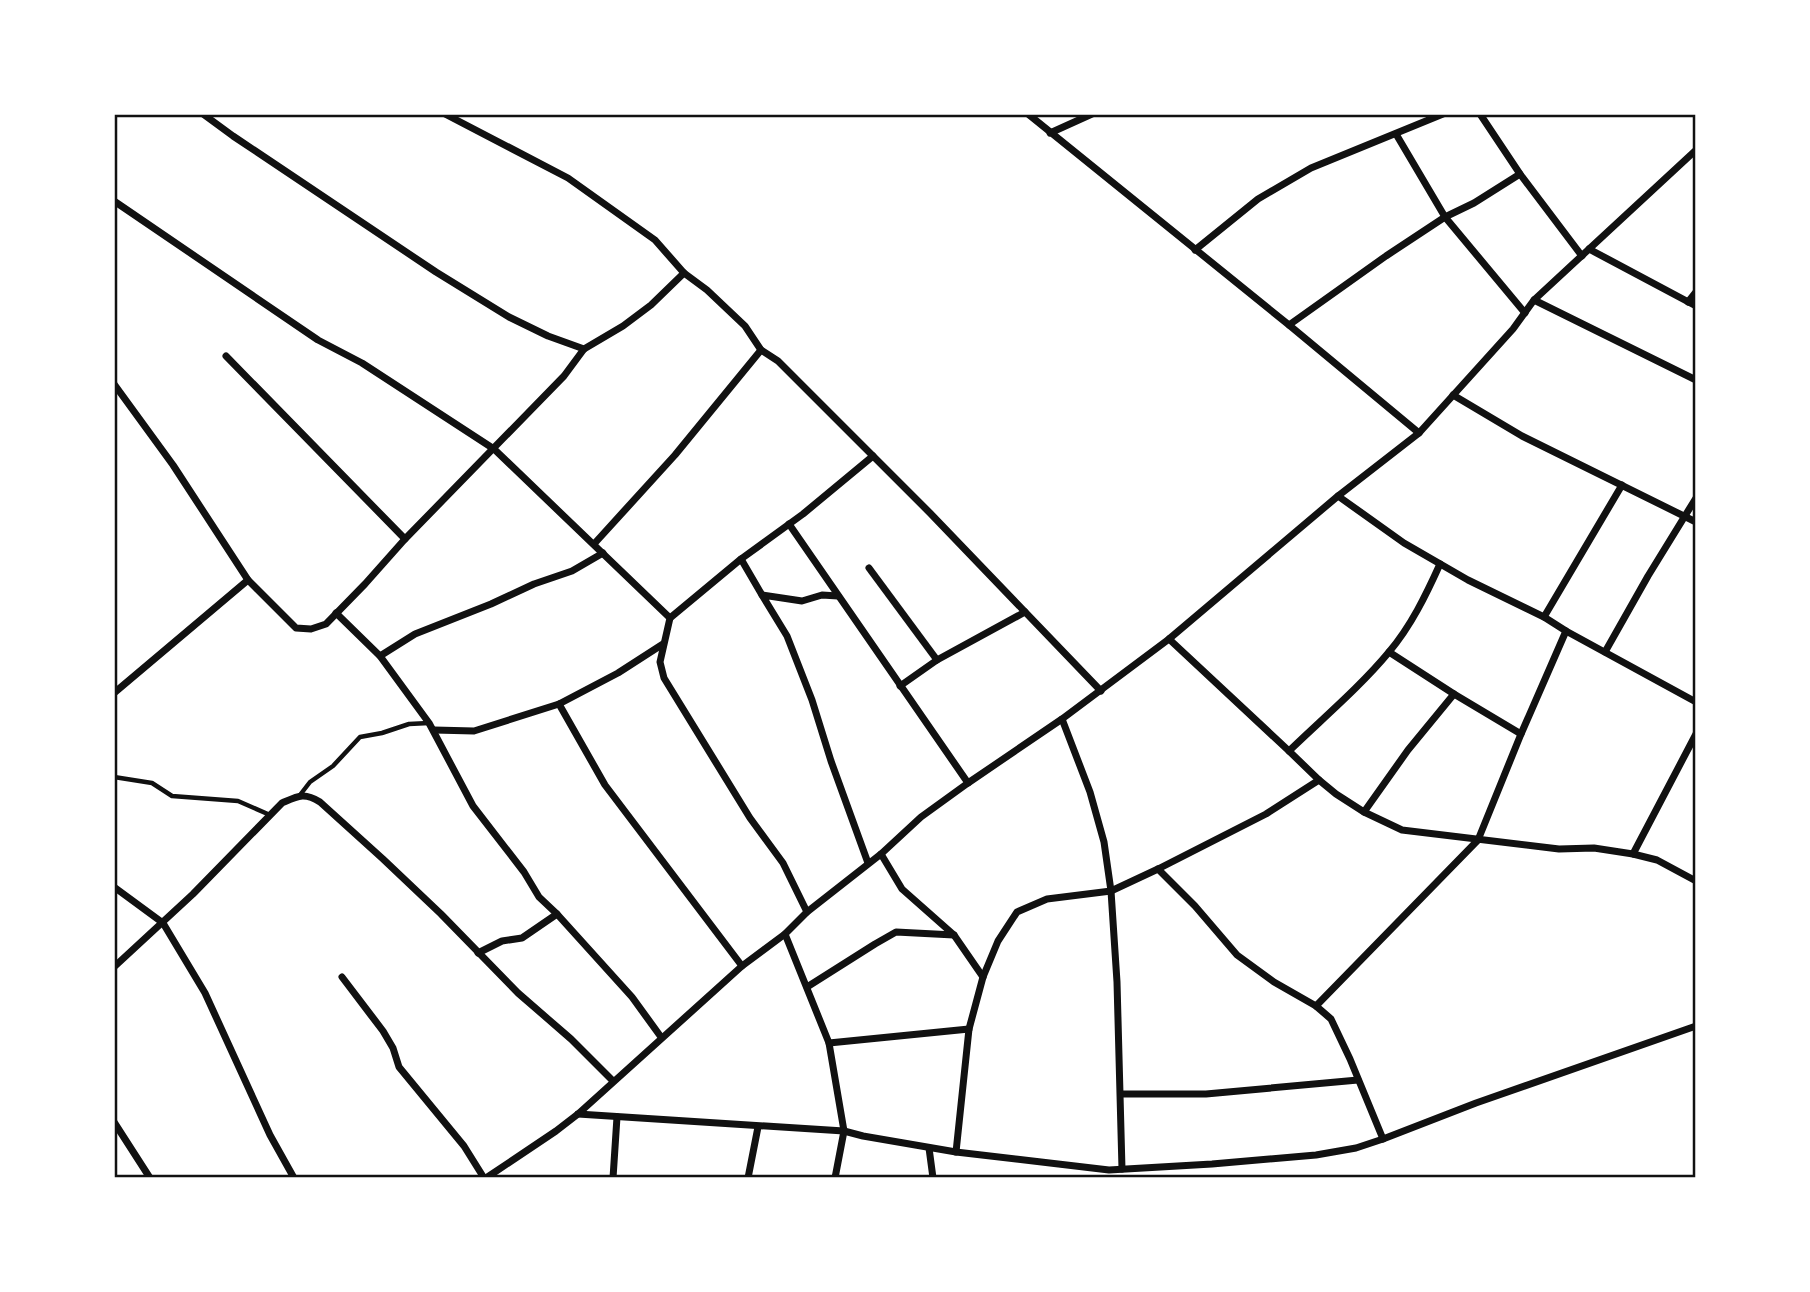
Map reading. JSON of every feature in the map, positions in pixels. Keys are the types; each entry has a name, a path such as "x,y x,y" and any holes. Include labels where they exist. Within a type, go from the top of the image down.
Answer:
{"street":[{"path":"203,114 426,265 499,311 548,336 584,349"},
{"path":"445,114 568,178 655,240 684,273 707,290 745,326 761,350 778,361 873,456 1101,691"},
{"path":"1028,114 1419,433"},
{"path":"1050,133 1091,114"},
{"path":"1195,250 1258,199 1311,168 1443,114"},
{"path":"1480,114 1520,174 1582,256"},
{"path":"1396,134 1445,217 1525,313"},
{"path":"342,977 383,1031 393,1048 399,1067 464,1146 485,1178 578,1114 742,966 785,934 807,912 881,854 922,817 1101,691 1169,639 1338,496 1419,433 1513,329 1534,300 1696,150"},
{"path":"1289,325 1445,217 1474,203 1520,174"},
{"path":"114,201 318,340 362,363 494,449 670,618"},
{"path":"1589,249 1696,306"},
{"path":"114,384 173,465 248,580 296,628 311,629 326,624 337,613 564,376 584,349 623,326 651,305 684,273"},
{"path":"1688,302 1696,292"},
{"path":"1534,300 1696,380"},
{"path":"594,544 675,455 761,350"},
{"path":"226,356 405,539"},
{"path":"1453,395 1522,436 1696,522"},
{"path":"807,912 783,863 750,818 664,678 660,662 670,618 873,456"},
{"path":"1544,617 1622,485"},
{"path":"1338,496 1404,543 1440,564 1544,617 1696,702"},
{"path":"1605,652 1696,498"},
{"path":"789,524 968,783"},
{"path":"380,656 415,634 572,571 603,553"},
{"path":"741,559 787,636 813,700 831,761 869,863"},
{"path":"1289,751 1389,652 1417,611 1440,564"},
{"path":"869,568 937,660"},
{"path":"114,693 248,580"},
{"path":"762,595 802,601 822,595 838,596"},
{"path":"900,686 937,660 1025,612"},
{"path":"337,613 380,656 432,727 473,806 524,872 539,897 632,997 661,1037"},
{"path":"1316,1006 1478,840 1566,631"},
{"path":"1169,639 1336,794 1364,812 1402,830 1559,849 1594,848 1633,853 1657,860 1696,881"},
{"path":"432,727 474,731 559,704 618,673 663,644"},
{"path":"1389,652 1521,734"},
{"path":"1364,812 1408,750 1454,694"},
{"path":"559,704 605,785 742,966"},
{"path":"1062,719 1090,792 1104,842 1111,891 1117,982 1122,1169"},
{"path":"1633,853 1696,733"},
{"path":"956,1152 969,1029 983,977 998,941 1017,912 1047,899 1111,891 1266,814 1319,780"},
{"path":"114,967 163,923 282,803 300,795 310,796 393,868 518,993 571,1039 613,1081"},
{"path":"881,854 902,889 954,934 983,977"},
{"path":"1158,869 1195,906 1237,955 1274,982 1316,1006 1331,1019 1383,1139"},
{"path":"114,887 163,923 205,993 270,1135 294,1178"},
{"path":"478,953 502,941 522,938 557,914"},
{"path":"807,987 896,932 954,934"},
{"path":"785,934 829,1043 844,1131 835,1178"},
{"path":"578,1114 844,1131 956,1152 1109,1170 1212,1164 1316,1155 1356,1148 1696,1026"},
{"path":"829,1043 969,1029"},
{"path":"1121,1094 1206,1094 1358,1080"},
{"path":"613,1178 617,1116"},
{"path":"114,1122 150,1178"},
{"path":"748,1178 758,1127"},
{"path":"929,1148 933,1178"},
{"path":"1104,1178 1109,1170"}],"lane":[{"path":"300,795 310,782 333,766 360,737 409,724 432,727"},
{"path":"114,777 152,783 172,796 238,801 270,816"}]}
